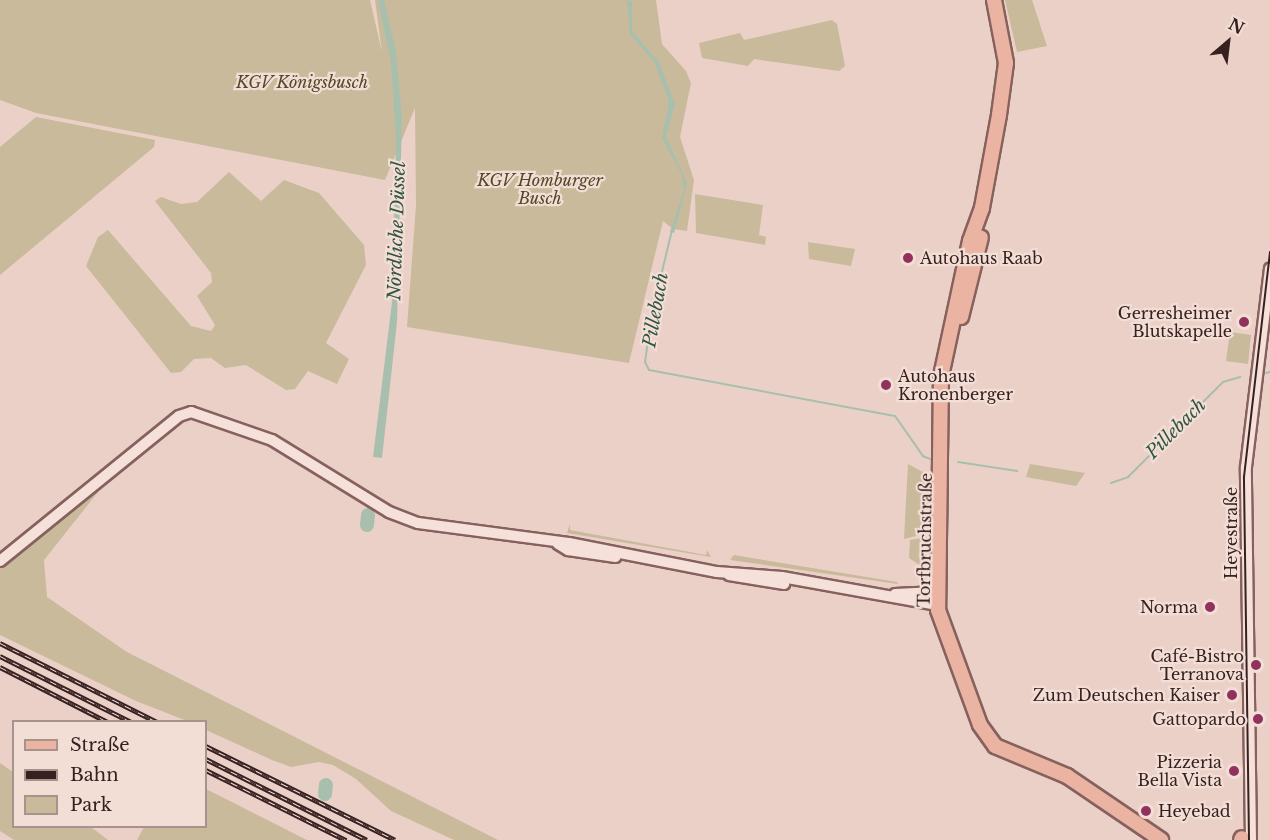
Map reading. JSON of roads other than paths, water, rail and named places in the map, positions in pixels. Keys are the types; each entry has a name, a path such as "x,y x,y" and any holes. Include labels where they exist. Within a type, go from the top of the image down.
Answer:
{"main road":[{"name":"Torfbruchstraße","path":"994,0 1006,63 991,164 982,208 959,293 942,376 938,598 976,715 995,746 1067,776 1161,840"},
{"name":"Torfbruchstraße","path":"943,419 957,330 982,230 982,208"},
{"path":"957,330 959,293 982,230"}],"street":[{"name":"Heyestraße","path":"1244,839 1249,799 1246,467 1270,268"},
{"path":"0,561 179,416 191,412 299,453 402,518 724,573 742,571 799,583 886,595 938,598"}],"water":[{"path":"378,0 384,0 396,52 402,118 397,322 382,458 373,457 392,302 396,140 391,63"},
{"path":"627,0 632,2 632,31 659,62 675,104 666,137 687,183 674,233 670,232 684,190 682,175 662,138 669,101 654,62 630,34"}],"waterway":[{"name":"Pillebach","path":"672,230 652,313 645,362 649,370 895,416 923,456 930,459"},
{"name":"Pillebach","path":"1266,373 1270,372"},
{"name":"Pillebach","path":"1111,483 1128,477 1223,382 1240,377"},
{"name":"Pillebach","path":"958,462 1017,471"},
{"name":"Nördliche Düssel","path":"367,525 368,515"},
{"name":"Nördliche Düssel","path":"325,794 326,785"}],"tram line":[{"path":"1249,840 1244,477 1270,252"}],"railway":[{"path":"0,643 153,720"},
{"path":"0,656 127,720"},
{"path":"0,667 104,720"},
{"path":"207,746 395,840"},
{"path":"207,760 367,840"},
{"path":"207,770 346,840"}],"place":[{"name":"Autohaus Raab","path":"908,258"},
{"name":"Gerresheimer Blutskapelle","path":"1244,322"},
{"name":"Autohaus Kronenberger","path":"886,385"},
{"name":"Norma","path":"1210,607"},
{"name":"Café-Bistro Terranova","path":"1256,665"},
{"name":"Zum Deutschen Kaiser","path":"1232,695"},
{"name":"Gattopardo","path":"1258,719"},
{"name":"Pizzeria Bella Vista","path":"1234,771"},
{"name":"Heyebad","path":"1146,811"}],"park label":[{"name":"KGV Königsbusch","path":"302,82"},
{"name":"KGV Homburger Busch","path":"540,189"}]}
